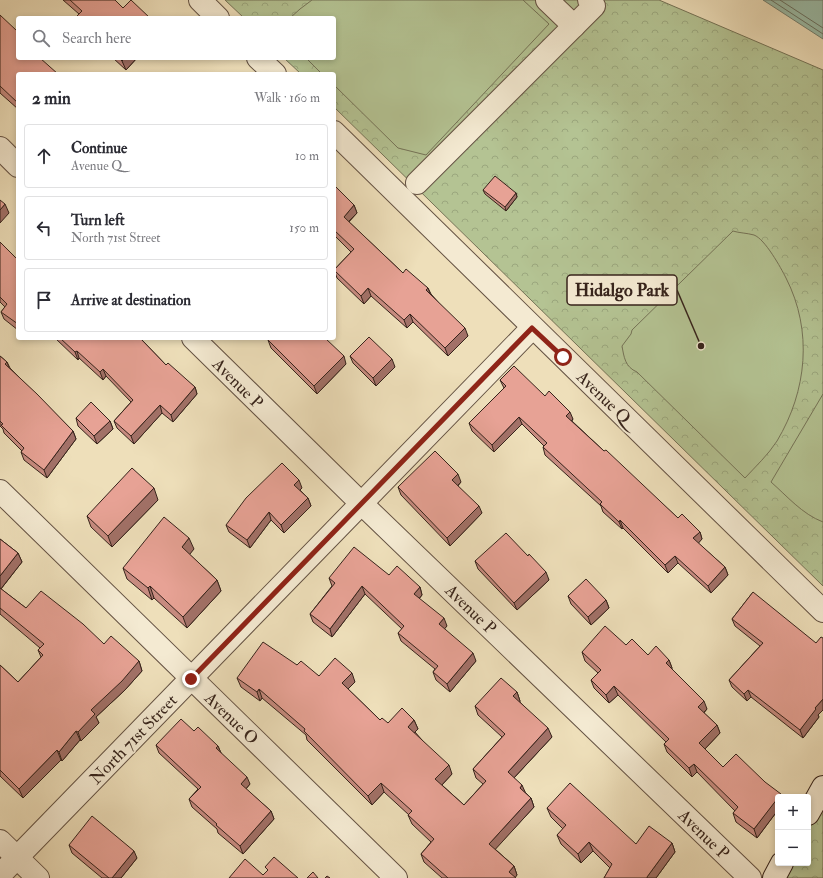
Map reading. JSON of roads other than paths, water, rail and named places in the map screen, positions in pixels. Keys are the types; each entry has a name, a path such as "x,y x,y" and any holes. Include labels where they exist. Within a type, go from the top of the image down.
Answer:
{"street":[{"path":"547,0 574,26"},
{"path":"417,183 594,6 589,0"},
{"path":"260,60 273,72"},
{"name":"Avenue Q","path":"336,134 532,328 823,611"},
{"path":"0,148 16,164"},
{"name":"North 71st Street","path":"0,875 532,328"},
{"name":"Avenue P","path":"195,340 361,503 750,878"},
{"name":"Avenue O","path":"0,491 396,878"},
{"path":"811,808 823,786"},
{"path":"0,841 38,878"},
{"path":"774,878 780,866"}],"water":[{"path":"763,0 823,0 823,39"}],"place":[{"name":"Hidalgo Park","path":"701,346"}]}
